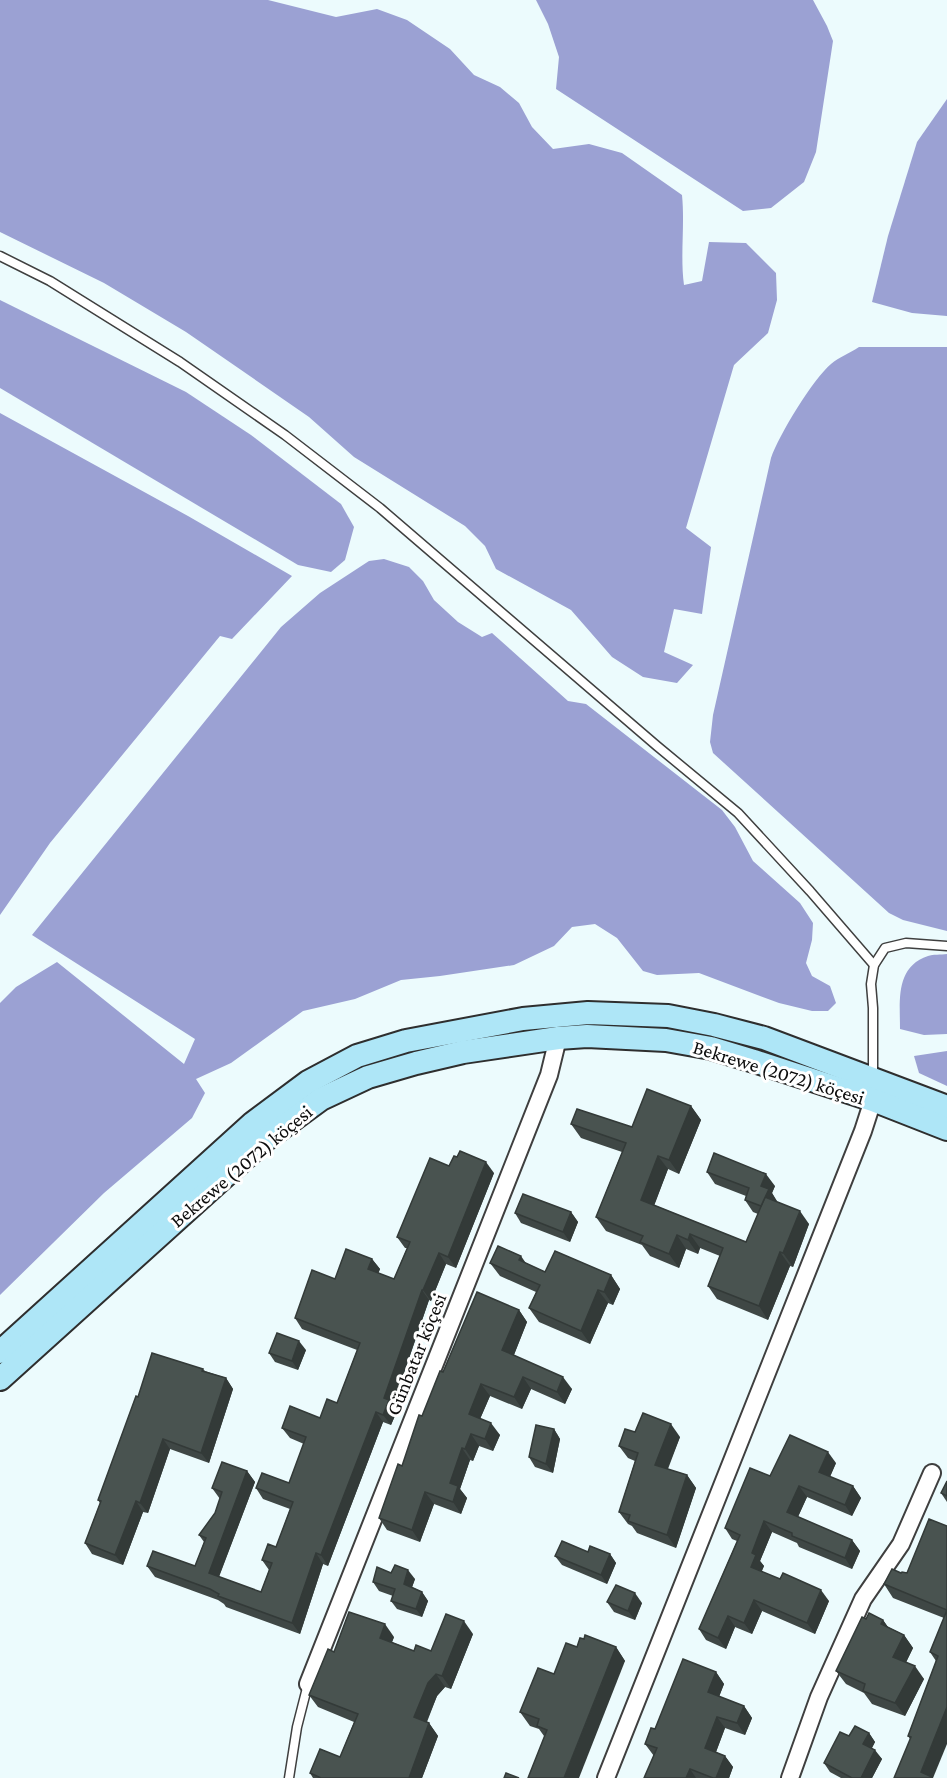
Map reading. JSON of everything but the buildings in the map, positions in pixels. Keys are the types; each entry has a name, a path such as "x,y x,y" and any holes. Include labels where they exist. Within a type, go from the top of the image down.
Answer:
{"main road":[{"name":"Bekrewe (2072) köçesi","path":"0,1352 253,1123 308,1082 357,1056 416,1039 523,1019 588,1013 668,1016 714,1024 764,1038 873,1089 947,1129"},
{"name":"Bekrewe (2072) köçesi","path":"0,1379 265,1140 321,1099 368,1077 416,1063 463,1052 558,1038 588,1036 666,1040 711,1048 947,1107"}],"street":[{"name":"Günbatar köçesi","path":"308,1684 549,1074 558,1038"},
{"path":"606,1778 863,1131 873,1089"},
{"path":"790,1778 819,1697 863,1599 901,1544 932,1473"}],"lane":[{"path":"0,256 50,281 180,362 285,435 380,508 657,747 738,813 874,964"},
{"path":"873,1089 871,984 874,964 885,948 906,943 947,946"},
{"path":"289,1778 297,1727 308,1684"}],"shaded area":[{"path":"0,0 268,0 336,17 377,9 407,20 450,49 474,75 500,87 519,103 532,127 553,149 589,144 622,153 682,195 684,285 702,281 709,242 746,243 776,273 777,300 768,333 734,365 686,528 711,547 702,614 674,609 664,652 693,665 677,683 643,677 612,657 571,610 496,569 485,546 465,526 354,457 309,417 186,332 104,283 0,232"},
{"path":"536,0 813,0 833,41 816,152 804,182 771,208 743,211 556,89 559,57 548,24"},
{"path":"947,99 947,316 912,313 872,302 888,236 917,142"},
{"path":"0,300 186,392 251,435 341,504 354,527 345,560 331,572 298,565 0,388"},
{"path":"859,347 947,347 947,931 903,920 889,913 713,753 710,742 713,715 771,458 789,422 815,382 834,362"},
{"path":"0,413 292,576 232,639 220,636 50,843 0,915"},
{"path":"384,559 409,567 423,581 434,600 458,622 482,637 492,633 568,701 586,704 722,810 735,827 753,861 800,903 813,923 812,940 806,963 812,976 830,986 836,1003 828,1011 812,1011 779,1003 699,973 657,975 643,971 617,938 595,924 572,927 554,946 514,965 401,980 355,999 303,1011 231,1063 196,1079 205,1093 192,1118 104,1193 0,1295 0,1003 16,987 57,962 184,1064 195,1039 32,935 281,627 320,593 369,561"},
{"path":"947,954 947,1034 924,1035 900,1029 900,996 910,968 917,961 928,956"},
{"path":"947,1051 947,1086 919,1073 914,1056"}]}
